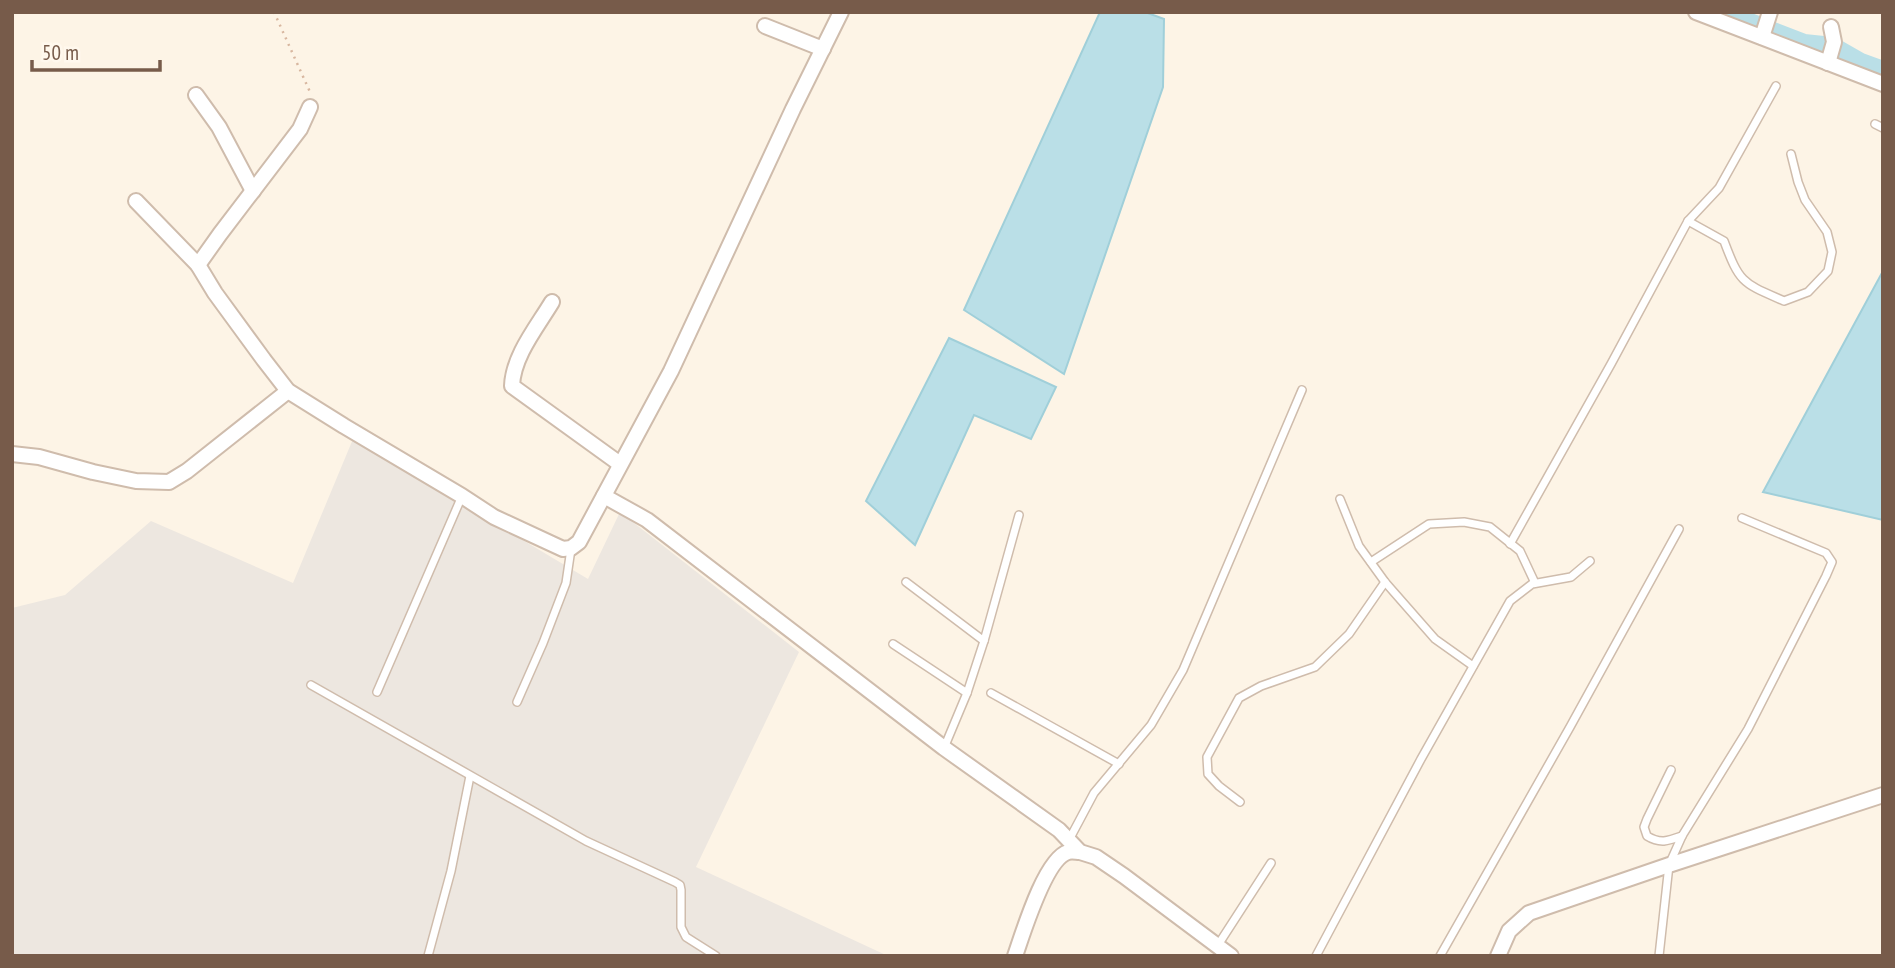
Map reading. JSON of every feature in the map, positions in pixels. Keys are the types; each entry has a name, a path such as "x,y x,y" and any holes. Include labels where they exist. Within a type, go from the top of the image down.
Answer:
{"street":[{"path":"136,201 198,265 223,304 288,391 494,517 563,549 571,548 579,542 671,371 841,12"},
{"path":"1696,12 1762,37 1831,47 1881,77"},
{"path":"1762,37 1770,12"},
{"path":"765,26 824,49"},
{"path":"196,95 219,127 253,191"},
{"path":"198,265 300,129 310,107"},
{"path":"552,302 520,355 512,376 512,386 620,464"},
{"path":"12,454 38,457 136,481 169,482 187,471 288,391"},
{"path":"604,496 647,520 944,748 1059,830 1080,852"},
{"path":"1498,956 1509,931 1529,913 1883,795"},
{"path":"1015,956 1037,895 1053,864 1067,852 1080,852 1096,857 1230,956"}],"lane":[{"path":"1510,544 1688,221 1719,188 1776,86"},
{"path":"1688,221 1724,241 1735,271 1749,286 1784,301 1808,292 1828,271 1832,252 1827,232 1805,200 1791,154"},
{"path":"1069,840 1094,793 1151,725 1183,670 1302,390"},
{"path":"377,692 462,496"},
{"path":"1340,499 1359,546 1385,582 1435,639 1473,666"},
{"path":"944,748 967,693 984,642 1019,515"},
{"path":"1659,956 1669,865 1682,836 1748,729 1832,562 1826,553 1742,518"},
{"path":"1371,562 1429,524 1464,522 1490,527 1520,551 1535,583"},
{"path":"1440,956 1679,529"},
{"path":"517,702 566,583 571,548"},
{"path":"1316,956 1510,601 1535,583 1571,577 1590,561"},
{"path":"906,582 984,642"},
{"path":"1240,802 1208,774 1207,757 1240,698 1261,686 1315,667 1349,634 1385,582"},
{"path":"893,644 967,693"},
{"path":"311,685 586,841 675,882 681,890 682,933 716,956"},
{"path":"991,693 1119,764"},
{"path":"1671,770 1644,827 1647,836 1655,841 1665,842 1682,836"},
{"path":"428,956 452,871 470,776"},
{"path":"1217,946 1270,863"}],"path":[{"path":"274,12 310,90 310,107"}],"shaded area":[{"path":"353,439 588,579 620,512 799,652 696,867 888,956 12,956 12,608 65,595 151,521 293,583"}],"water":[{"path":"1100,12 1145,12 1164,19 1163,87 1064,374 964,310"},
{"path":"1883,271 1883,520 1763,492"},
{"path":"949,338 1056,387 1031,439 974,415 915,545 866,501"}],"waterway":[{"path":"1724,12 1804,43 1833,46 1861,62 1883,70"}]}
